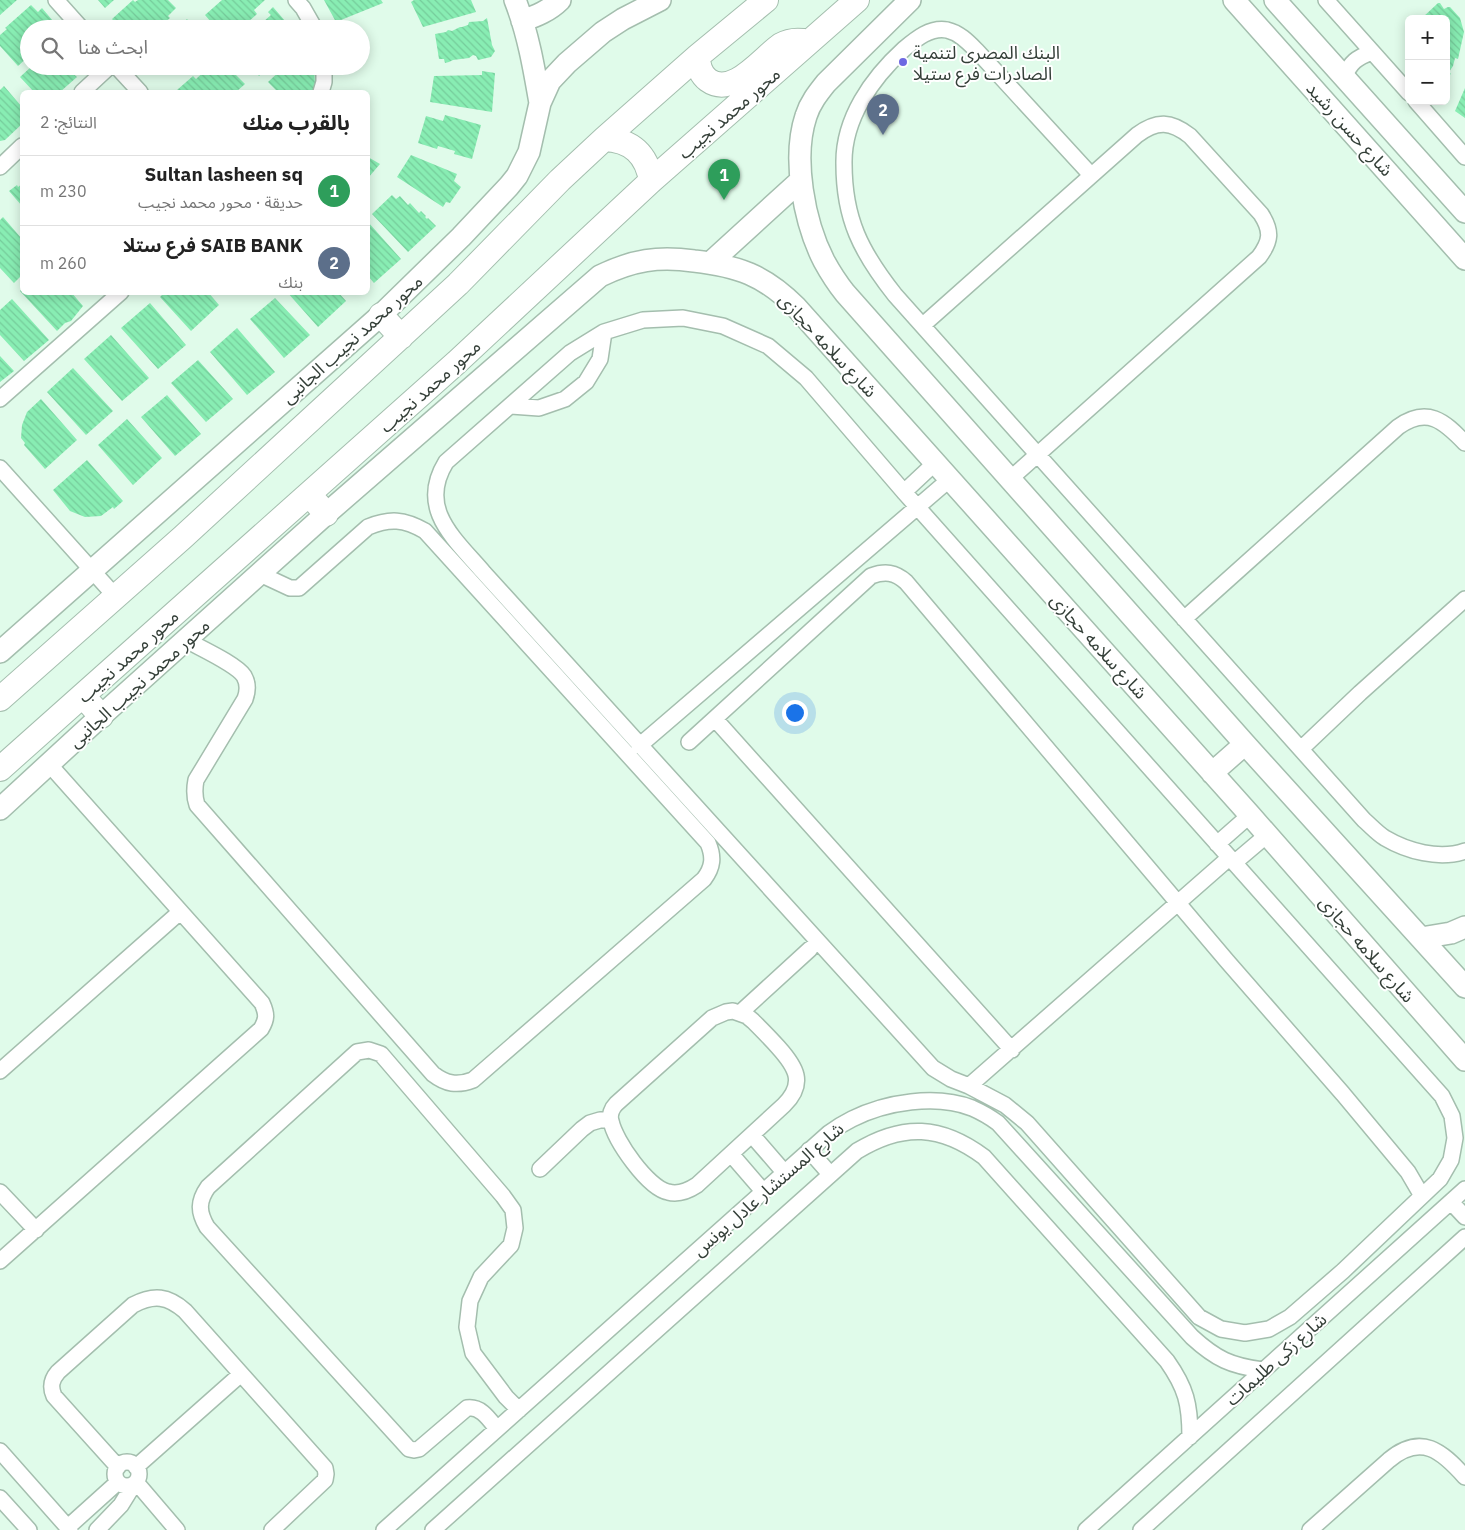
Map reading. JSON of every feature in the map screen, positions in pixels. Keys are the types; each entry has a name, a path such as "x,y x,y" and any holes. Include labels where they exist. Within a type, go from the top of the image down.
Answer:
{"main road":[{"path":"0,699 183,537 401,337 458,284 547,192 604,139 698,56 766,0"},
{"name":"محور محمد نجيب","path":"0,769 456,362 651,181 857,0"},
{"path":"698,56 699,68 707,79 726,85 738,81 785,43 796,40 809,42"},
{"path":"604,139 622,141 636,150 647,164 651,181"},
{"path":"381,315 401,337"},
{"path":"309,494 326,514"},
{"path":"83,696 101,716"}],"street":[{"path":"56,0 74,20"},
{"path":"296,0 304,8 310,20"},
{"path":"515,0 532,60 540,103"},
{"path":"522,21 541,14 560,0"},
{"name":"محور محمد نجيب الجانبى","path":"0,652 381,315 461,237 517,176 529,152 540,103 550,81 584,47 623,19 660,0"},
{"path":"910,0 826,83 811,104 804,126 800,159 801,180 809,223 823,260 845,293 1009,480 1244,744 1463,982"},
{"name":"شارع حسن رشيد","path":"1234,0 1465,258"},
{"name":"شارع حسن رشيد","path":"1275,0 1465,212"},
{"path":"1326,0 1405,89"},
{"path":"1091,175 978,52 962,37 947,30 931,31 916,39 888,64 872,83 855,115 847,137 844,162 845,189 852,224 861,246 876,271 1300,749 1364,820 1384,837 1407,849 1433,854 1465,851"},
{"path":"1338,70 1360,39"},
{"path":"1338,70 1350,65 1360,56 1372,52"},
{"path":"84,90 100,75"},
{"path":"124,75 138,90"},
{"path":"322,90 324,75"},
{"path":"1420,105 1465,157"},
{"path":"923,325 1091,175 1147,128 1158,124 1170,124 1181,128 1190,136 1261,214 1267,224 1269,236 1266,248 1259,257 1009,480"},
{"path":"0,167 20,148"},
{"path":"710,263 801,180"},
{"path":"1414,201 1437,181"},
{"name":"محور محمد نجيب الجانبى","path":"0,809 326,514 600,276 631,263 647,260 680,259 710,263"},
{"name":"شارع سلامه حجازى","path":"710,263 724,265 750,274 763,280 786,297 1250,815 1465,1060"},
{"path":"0,399 117,295"},
{"path":"683,318 723,326 768,346 806,378 904,492 1442,1096 1452,1116 1455,1138 1451,1160 1440,1179 1343,1271 1290,1317 1269,1329 1245,1333 1221,1329 1200,1317 1027,1123 1005,1105 932,1068 639,746 446,528 438,513 435,491 446,462 570,353 604,332 643,320 683,318"},
{"path":"511,406 538,408 565,400 586,382 600,359 604,332"},
{"path":"1184,619 1407,420 1418,417 1440,420 1450,427 1465,443"},
{"path":"904,492 935,462"},
{"path":"0,468 116,597"},
{"path":"639,746 950,478"},
{"path":"186,640 239,670 247,687 245,699 196,780 194,797 198,806 433,1074 442,1080 452,1084 463,1084 473,1080 710,872 712,852 708,843 425,531 414,524 403,521 379,522 368,527 299,588 290,588 260,574"},
{"path":"689,742 871,576 890,572 899,576 1227,961 1343,1094 1408,1172 1422,1196"},
{"path":"1300,749 1465,599"},
{"path":"716,719 1012,1050"},
{"path":"1212,773 1244,744"},
{"path":"0,1261 261,1029 266,1018 266,1011 262,1003 49,764"},
{"path":"1217,844 1250,815"},
{"path":"969,1086 1178,903 1267,835"},
{"path":"0,1072 180,912"},
{"path":"1421,938 1451,933 1465,927"},
{"path":"740,1013 810,949"},
{"path":"726,1012 740,1013 753,1020 790,1060 795,1069 797,1079 795,1089 791,1098 697,1185 688,1191 678,1194 667,1192 657,1187 634,1163 622,1145 610,1120 610,1113 616,1104 712,1018 726,1012"},
{"path":"497,1429 479,1409 467,1408 419,1449 409,1449 207,1227 201,1218 202,1196 208,1187 357,1052 369,1050 382,1054 513,1210 515,1228 510,1245 481,1277 470,1301 468,1327 474,1353 506,1397 518,1410"},
{"name":"شارع المستشار عادل يونس","path":"384,1530 829,1132 851,1119 876,1109 902,1103 928,1101 954,1104 985,1114 998,1123 1197,1341 1224,1361 1243,1367 1263,1370"},
{"path":"540,1169 590,1123 610,1120"},
{"name":"شارع المستشار عادل يونس","path":"433,1530 857,1151 872,1142 888,1136 908,1132 928,1132 948,1136 967,1145 984,1157 1167,1361 1179,1378 1186,1396 1190,1416 1190,1437"},
{"path":"752,1135 784,1172"},
{"path":"809,1150 830,1174"},
{"path":"731,1154 763,1191"},
{"name":"شارع زكى طليمات","path":"1086,1530 1465,1189"},
{"path":"0,1192 36,1230"},
{"path":"1451,1202 1465,1217"},
{"name":"شارع زكى طليمات","path":"1141,1530 1465,1237"},
{"path":"1361,1254 1376,1270"},
{"path":"1343,1271 1357,1286"},
{"path":"118,1467 54,1396 52,1383 58,1372 133,1305 143,1300 154,1298 166,1299 177,1304 185,1311 325,1468 325,1480 322,1484 272,1530"},
{"path":"136,1467 241,1374"},
{"path":"1310,1530 1396,1454 1404,1450 1422,1447 1440,1452 1465,1477"},
{"path":"0,1452 69,1528 118,1482"},
{"path":"98,1530 121,1505 135,1483 139,1473 132,1463 127,1462 118,1467 115,1475 118,1482 123,1486 135,1483"},
{"path":"135,1483 177,1530"},
{"path":"0,1498 29,1530"}],"building":[{"path":"0,0 17,0 0,15"},
{"path":"98,0 114,0 105,8"},
{"path":"133,0 135,2 138,0 168,0 176,8 168,16 170,18 168,20 112,19"},
{"path":"222,0 265,0 254,10 257,14 250,20 209,20 205,15"},
{"path":"324,0 381,0 383,3 341,20 335,20"},
{"path":"414,0 471,0 476,12 423,27 411,2"},
{"path":"1440,3 1444,9 1450,7 1460,18 1464,32 1458,59 1455,58 1450,70 1450,15 1425,15"},
{"path":"31,5 38,12 42,8 52,20 20,20 20,64 18,66 0,46 0,35 7,29 5,28"},
{"path":"273,7 284,20 265,20 271,15 268,12"},
{"path":"487,18 492,45 495,51 491,57 478,60 473,55 469,58 445,63 444,59 439,59 435,34 448,30 452,31 468,25 469,22 483,21"},
{"path":"482,71 495,73 492,112 430,102 434,76 482,75"},
{"path":"22,75 75,75 77,77 62,90 32,90 20,77"},
{"path":"200,75 236,75 245,84 238,90 177,90 193,76 196,79"},
{"path":"275,75 314,75 315,84 314,90 276,90 268,82"},
{"path":"4,86 20,105 20,126 5,140 0,141 0,90"},
{"path":"1465,88 1465,118 1455,111"},
{"path":"445,115 481,125 472,159 454,154 455,151 438,146 437,149 418,143 426,116 443,121"},
{"path":"411,155 457,174 454,181 461,187 450,203 446,202 443,207 397,177"},
{"path":"370,158 380,164 370,176"},
{"path":"17,185 18,187 20,186 20,204 9,191"},
{"path":"392,195 396,199 400,196 408,205 410,203 419,213 421,211 436,226 408,252 372,214"},
{"path":"3,217 20,237 20,277 14,283 0,268 0,220"},
{"path":"370,224 401,259 374,283 370,278"},
{"path":"24,295 74,295 83,306 71,321 65,323 57,331"},
{"path":"162,295 211,295 219,305 191,331 160,297"},
{"path":"290,295 341,295 346,301 318,327"},
{"path":"275,298 310,335 284,358 250,319"},
{"path":"12,299 49,340 24,361 0,335 0,310"},
{"path":"150,303 186,345 158,369 121,328"},
{"path":"237,328 275,372 247,395 210,352"},
{"path":"111,335 149,378 122,401 84,359"},
{"path":"0,356 14,371 0,382"},
{"path":"198,360 233,399 206,422 171,383"},
{"path":"73,368 113,411 86,435 47,392"},
{"path":"167,395 201,434 175,456 141,417"},
{"path":"41,399 77,440 45,469 24,445 25,443 21,438 22,425 27,412"},
{"path":"127,419 162,458 133,485 98,445"},
{"path":"87,460 123,501 114,509 113,507 101,516 85,517 70,511 53,490"}],"place":[{"name":"البنك المصرى لتنمية الصادرات فرع ستيلا","path":"903,62"},
{"name":"SAIB BANK فرع ستلا","path":"883,135"},
{"name":"Sultan lasheen sq","path":"724,200"}]}
